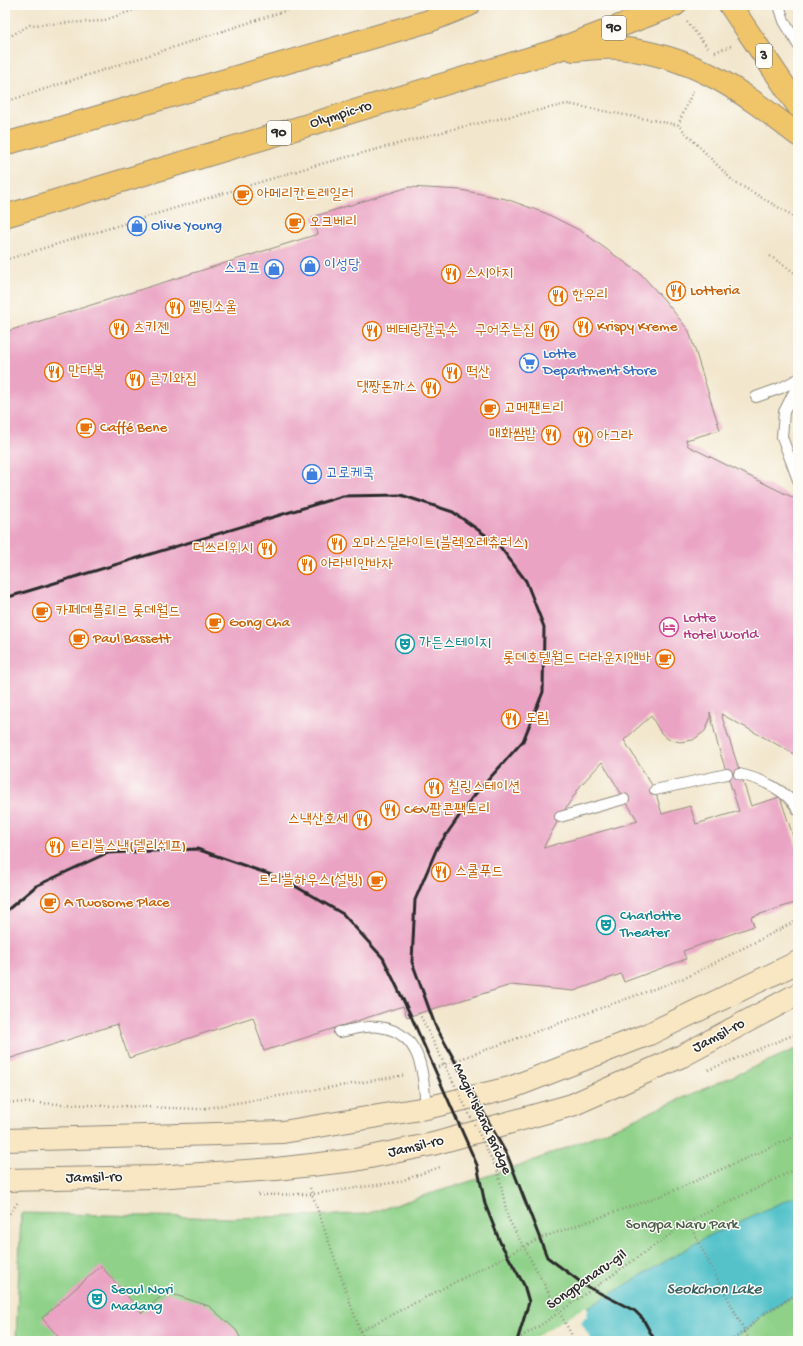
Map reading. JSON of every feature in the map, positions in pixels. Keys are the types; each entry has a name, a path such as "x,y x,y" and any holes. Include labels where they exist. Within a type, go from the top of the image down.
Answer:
{"main road":[{"path":"429,20 445,5"},
{"path":"5,144 429,20 469,5"},
{"name":"Olympic-ro","path":"5,216 554,50 675,5"},
{"name":"3","path":"730,5 798,106"},
{"path":"554,50 618,48 674,60 704,70 755,101 798,135"}],"street":[{"name":"Jamsil-ro","path":"5,1140 283,1132 426,1108 510,1088 650,1034 798,962"},
{"name":"Jamsil-ro","path":"5,1180 156,1177 303,1166 355,1160 433,1144 572,1104 682,1056 798,994"}],"lane":[{"path":"779,5 784,21 798,45"},
{"path":"756,397 781,388 798,379"},
{"path":"798,384 784,412 782,437 798,480"},
{"path":"655,790 727,774"},
{"path":"739,774 755,777 779,791 790,798 798,810"},
{"path":"560,817 624,799"},
{"path":"339,1032 378,1026 399,1032 413,1044 423,1072 426,1108"}],"path":[{"path":"5,39 30,25 102,20 150,5"},
{"path":"5,102 303,5"},
{"path":"699,37 713,52"},
{"path":"678,125 690,96"},
{"path":"5,260 313,166 462,127 567,104 678,125 733,181 790,214 798,224"},
{"path":"770,256 798,274"},
{"path":"5,1102 200,1109 423,1072 687,977 798,920"},
{"name":"Magic Island Bridge","path":"419,1013 498,1172 508,1218 574,1341"},
{"path":"360,1331 541,1238 666,1194 798,1135"},
{"path":"303,1166 360,1331 365,1341"},
{"name":"Songpanaru-gil","path":"514,1341 538,1327 688,1222 798,1168"},
{"path":"688,1222 750,1341"},
{"path":"730,1341 745,1331 761,1316 798,1293"}],"green space":[{"name":"Songpa Naru Park","path":"798,1048 798,1341 16,1341 21,1213 231,1218 366,1214 522,1165 602,1133"}],"water":[{"name":"Seokchon Lake","path":"798,1195 798,1293 761,1316 745,1331 730,1341 532,1341 706,1237"}],"pier":[{"path":"586,1306 588,1309 587,1316 581,1322 592,1341 540,1341 532,1339"}],"building":[{"path":"409,187 461,190 506,199 545,213 581,231 641,274 689,331 720,430 686,440 688,446 798,500 798,756 721,714 751,806 780,797 798,851 798,902 751,917 754,926 683,951 686,959 624,982 621,974 574,991 511,985 407,1017 403,1006 264,1051 253,1017 129,1058 117,1024 5,1060 5,332 318,234 312,217","holes":["710,712 718,746 739,811 696,824 690,806 662,814 655,790 624,740 651,716 661,733 668,739 680,742 693,740 705,731 710,719","602,762 638,821 543,848 560,817 581,785"]},
{"name":"Seoul Nori Madang","path":"101,1266 142,1313 166,1292 209,1306 236,1330 242,1341 62,1341 42,1318"}],"railway":[{"path":"5,598 343,496 401,495 453,512 498,544 526,581 544,627 543,692 523,741 471,799 437,848 415,900 412,962 435,1025 508,1157 547,1257 586,1286 635,1311 643,1319 655,1341"},
{"path":"5,912 36,886 107,853 197,849 283,879 343,914 383,958 411,1016 477,1165 485,1204 500,1242 524,1285 529,1302 517,1341"}],"place":[{"name":"아메리칸트레일러","path":"243,195"},
{"name":"오크베리","path":"295,223"},
{"name":"Olive Young","path":"137,226"},
{"name":"이성당","path":"310,266"},
{"name":"스코프","path":"274,269"},
{"name":"스시아지","path":"451,274"},
{"name":"Lotteria","path":"676,291"},
{"name":"한우리","path":"558,296"},
{"name":"멜팅소울","path":"175,308"},
{"name":"Krispy Kreme","path":"583,327"},
{"name":"츠키젠","path":"119,329"},
{"name":"베테랑칼국수","path":"372,331"},
{"name":"구어주는집","path":"549,331"},
{"name":"Lotte Department Store","path":"529,363"},
{"name":"만다복","path":"54,372"},
{"name":"떡산","path":"452,373"},
{"name":"큰기와집","path":"135,380"},
{"name":"댓짱돈까스","path":"431,388"},
{"name":"고메팬트리","path":"490,409"},
{"name":"Caffé Bene","path":"86,428"},
{"name":"매화쌈밥","path":"551,435"},
{"name":"아그라","path":"583,437"},
{"name":"고로케쿡","path":"312,474"},
{"name":"오마스딜라이트(블렉오레츄러스)","path":"337,544"},
{"name":"더쓰리위시","path":"267,549"},
{"name":"아라비안바자","path":"307,565"},
{"name":"카페데플뢰르 롯데월드","path":"42,612"},
{"name":"Gong Cha","path":"215,623"},
{"name":"Lotte Hotel World","path":"669,627"},
{"name":"Paul Bassett","path":"79,639"},
{"name":"가든스테이지","path":"405,644"},
{"name":"롯데호텔월드 더라운지앤바","path":"665,659"},
{"name":"도림","path":"511,719"},
{"name":"칠링스테이션","path":"434,788"},
{"name":"CGV팝콘팩토리","path":"390,810"},
{"name":"스낵산호세","path":"362,820"},
{"name":"트리블스낵(델리쉐프)","path":"55,847"},
{"name":"스쿨푸드","path":"441,872"},
{"name":"트리블하우스(설빙)","path":"377,881"},
{"name":"A Twosome Place","path":"50,903"},
{"name":"Charlotte Theater","path":"606,925"},
{"name":"Seoul Nori Madang","path":"97,1299"}]}
